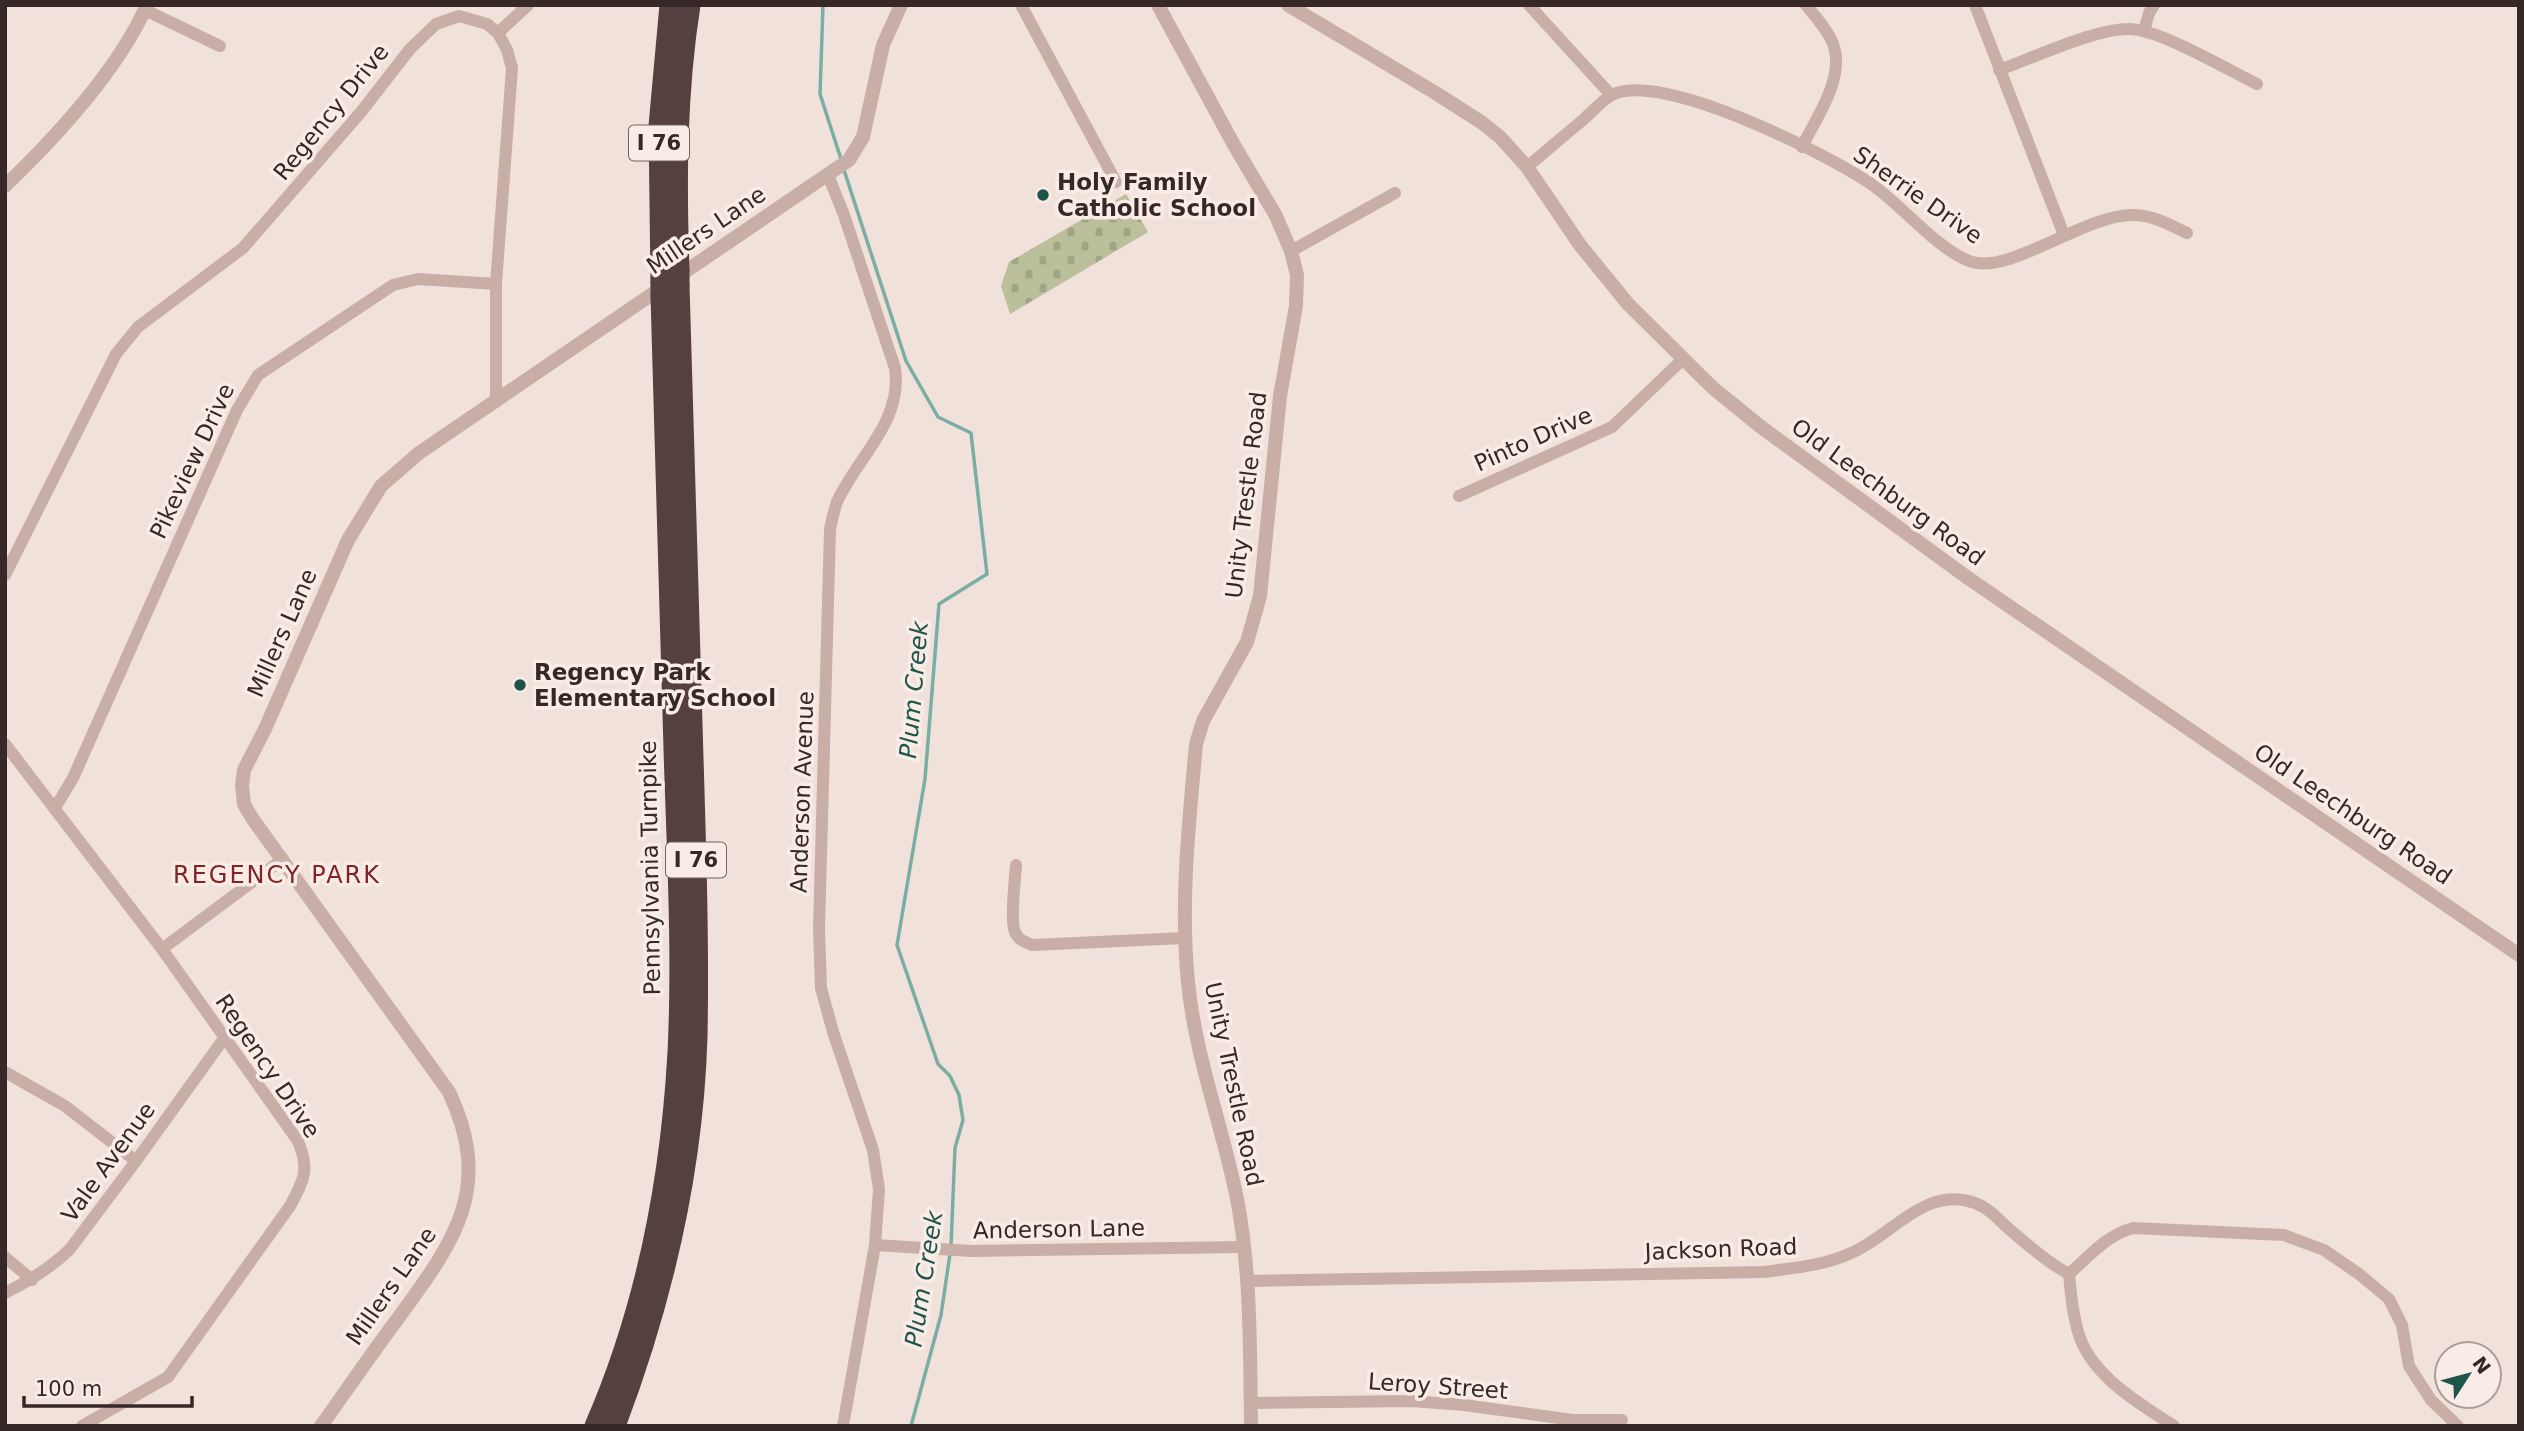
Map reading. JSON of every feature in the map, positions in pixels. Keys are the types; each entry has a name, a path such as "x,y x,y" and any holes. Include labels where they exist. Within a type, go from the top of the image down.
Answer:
{"highway":[{"name":"Pennsylvania Turnpike","path":"615,1426 649,1326 669,1253 683,1175 696,1039 696,843 670,283 659,126 670,5"},
{"name":"Pennsylvania Turnpike","path":"596,1426 622,1355 649,1256 669,1147 678,1054 670,283 680,82 690,5"}],"street":[{"path":"496,402 496,285 512,68 498,33 528,5"},
{"name":"Millers Lane","path":"321,1426 440,1261 460,1221 469,1163 462,1124 449,1092 244,804 244,770 265,729 348,540 381,486 419,453 838,168 863,137 883,45 901,5"},
{"path":"1021,5 1115,182"},
{"name":"Unity Trestle Road","path":"1158,5 1276,216 1291,251 1297,275 1297,306 1280,396 1260,596 1247,642 1203,721 1196,744 1184,903 1190,998 1203,1066 1238,1205 1248,1281 1251,1426"},
{"name":"Old Leechburg Road","path":"1288,5 1304,11 1481,122 1500,137 1527,167 1608,281 1682,359 1761,427 1968,578 2519,954"},
{"path":"1527,167 1611,95 1529,5"},
{"path":"1802,147 1833,82 1837,64 1832,42 1806,5"},
{"path":"1975,5 2064,235"},
{"path":"2144,31 2154,5"},
{"path":"5,186 65,125 104,75 146,8 220,46"},
{"name":"Regency Drive","path":"5,575 116,354 138,327 243,248 361,111 410,49 436,24 459,16 487,24 498,33"},
{"path":"1999,71 2103,33 2129,29 2163,37 2257,85"},
{"name":"Sherrie Drive","path":"1611,95 1631,89 1648,90 1675,95 1734,113 1832,161 1873,185 1956,254 1972,262 2002,262 2064,235 2130,214 2160,220 2188,233"},
{"name":"Anderson Avenue","path":"838,168 844,215 895,368 897,383 892,410 837,503 830,529 819,900 821,988 873,1150 879,1189 875,1245 843,1426"},
{"path":"1291,251 1395,193"},
{"name":"Pikeview Drive","path":"55,808 73,778 237,410 258,374 393,285 418,279 496,285"},
{"name":"Pinto Drive","path":"1459,496 1612,427 1682,359"},
{"name":"Regency Drive","path":"5,744 162,948 298,1141 304,1154 304,1181 290,1206 168,1377 82,1426"},
{"path":"162,948 283,859"},
{"path":"1016,865 1014,927 1019,939 1025,942 1032,945 1185,938"},
{"name":"Vale Avenue","path":"5,1293 32,1280 57,1262 69,1249 225,1037"},
{"path":"5,1072 65,1106 136,1161"},
{"name":"Jackson Road","path":"1248,1281 1763,1272 1824,1265 1855,1252 1925,1205 1955,1200 1975,1203 1990,1212 2054,1266 2069,1274"},
{"path":"2174,1426 2104,1374 2087,1352 2077,1326 2069,1274 2104,1242 2133,1228 2284,1235 2324,1250 2389,1299 2402,1325 2409,1366 2431,1400 2458,1426"},
{"name":"Anderson Lane","path":"875,1245 971,1251 1243,1247"},
{"path":"5,1257 32,1280"},
{"name":"Leroy Street","path":"1251,1403 1411,1401 1464,1405 1573,1420 1622,1420"}],"green space":[{"path":"1126,194 1148,232 1010,314 1001,286 1009,262"}],"waterway":[{"name":"Plum Creek","path":"823,5 820,94 841,159"},
{"name":"Plum Creek","path":"844,170 906,361 938,417 971,433 987,574 939,604 925,779 897,945 938,1064 950,1076 959,1095 963,1120 955,1148 951,1246"},
{"name":"Plum Creek","path":"911,1426 941,1315 950,1254"}],"place":[{"name":"Holy Family Catholic School","path":"1043,195"},
{"name":"Regency Park Elementary School","path":"520,685"}],"district":[{"name":"REGENCY PARK","path":"277,875"}]}
